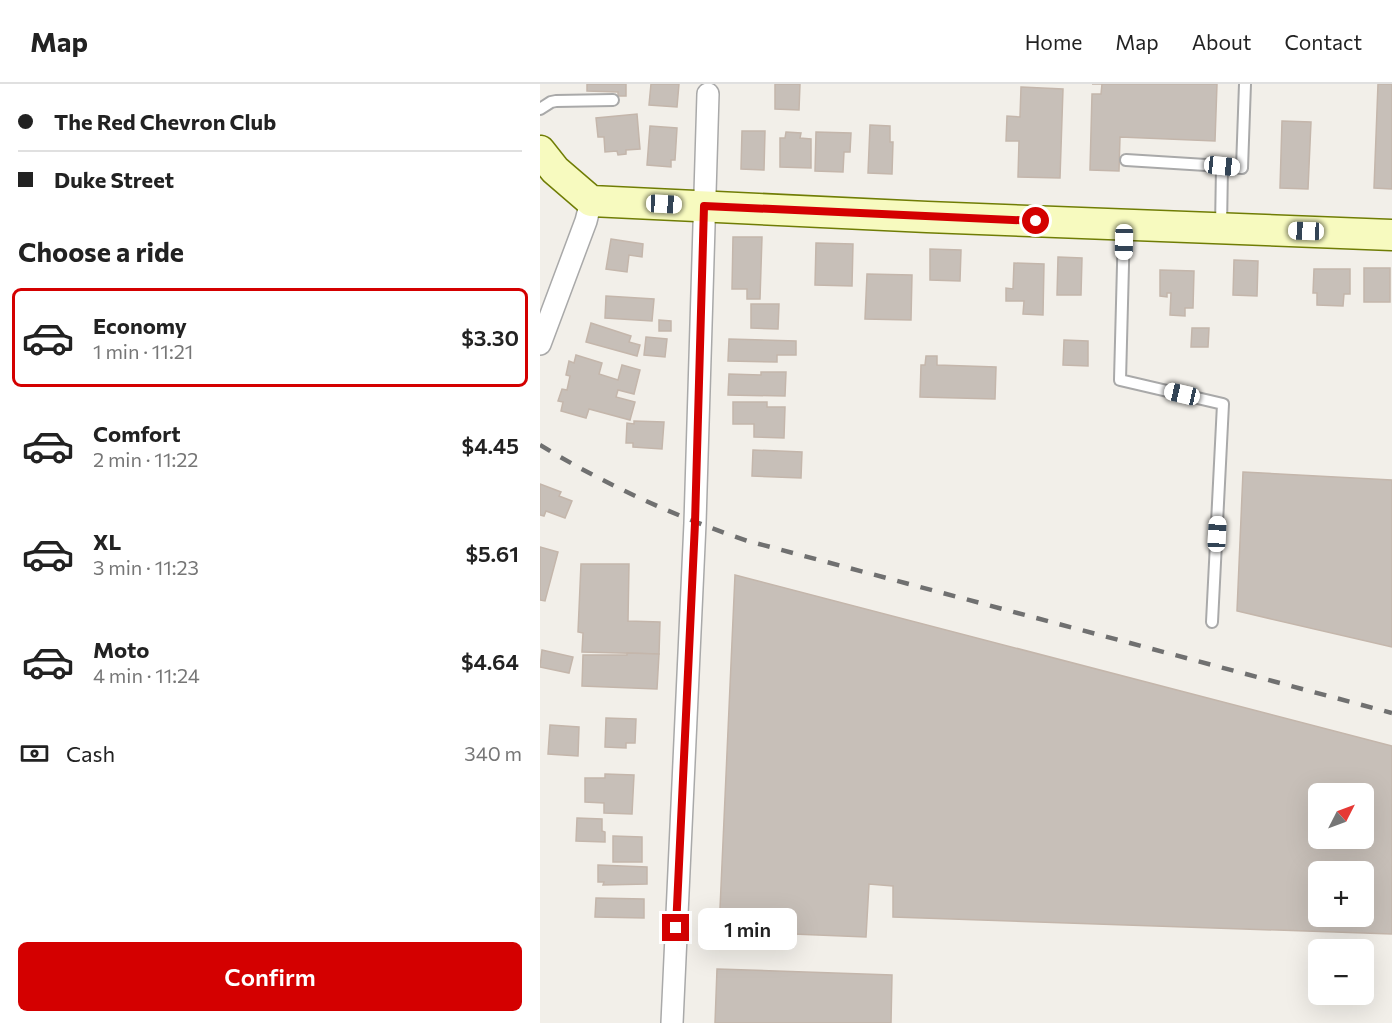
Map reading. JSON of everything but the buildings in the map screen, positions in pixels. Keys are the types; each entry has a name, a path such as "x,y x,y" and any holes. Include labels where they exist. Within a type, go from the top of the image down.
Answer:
{"main road":[{"path":"540,151 555,170 591,201 1392,235"}],"street":[{"path":"672,1023 695,523 708,94"},
{"path":"542,333 586,221 591,201"}],"lane":[{"path":"1126,160 1242,168 1245,84"},
{"path":"540,109 556,101 613,100"},
{"path":"1221,228 1222,166"},
{"path":"1124,224 1120,380 1223,404 1212,622"}],"railway":[{"path":"540,445 641,499 748,541 1392,713"}],"route":[{"path":"676,928 695,523 704,206 1036,221"}]}
